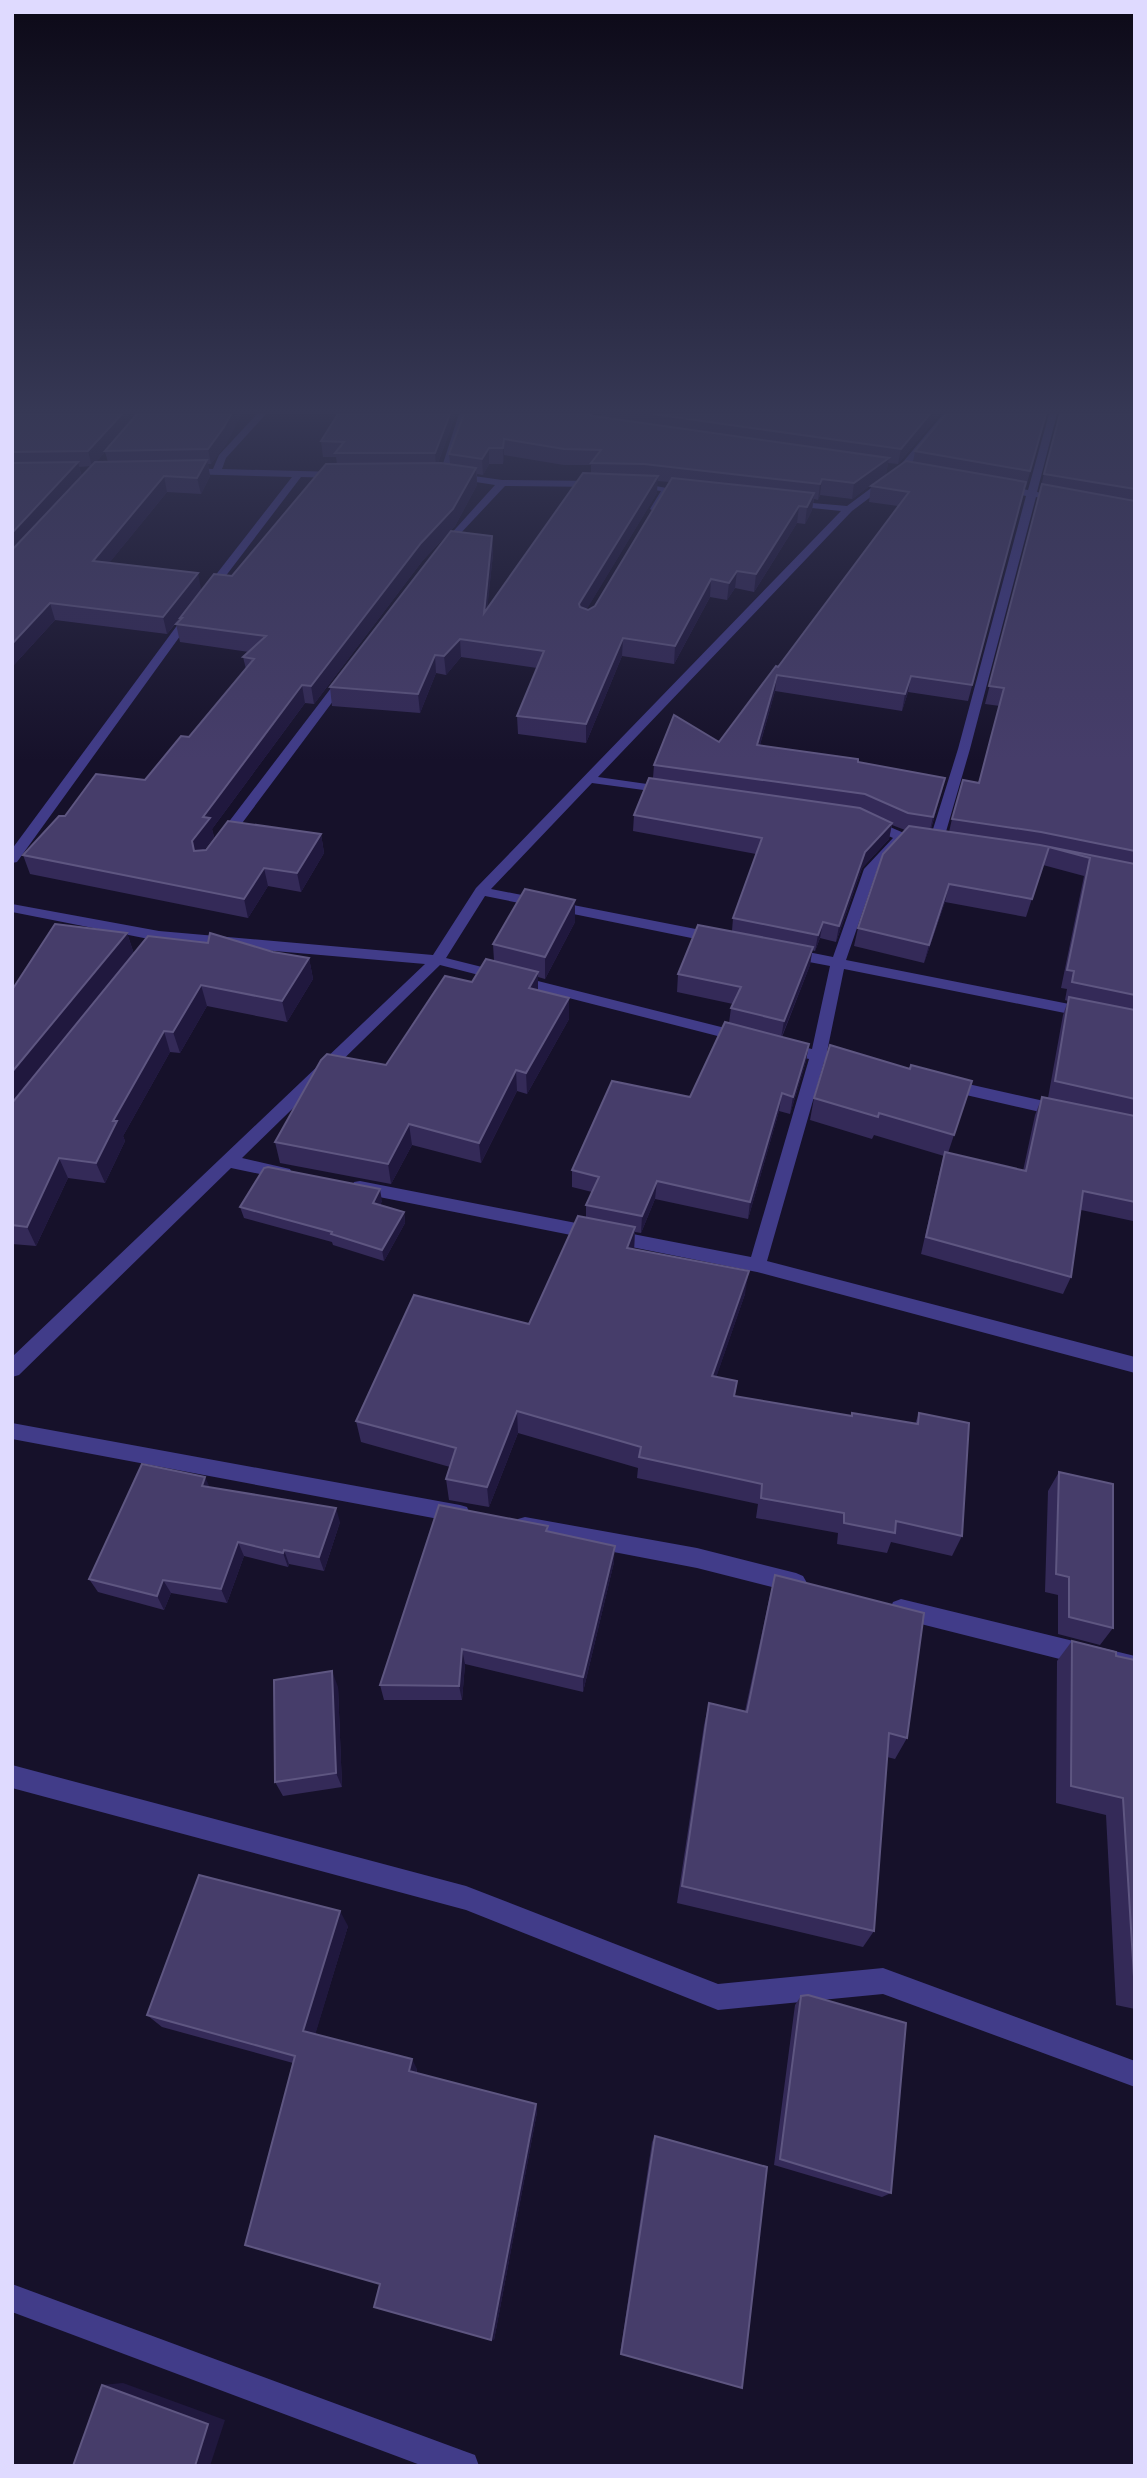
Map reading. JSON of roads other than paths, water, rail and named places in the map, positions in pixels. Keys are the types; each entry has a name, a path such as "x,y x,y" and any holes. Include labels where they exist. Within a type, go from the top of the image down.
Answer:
{"street":[{"path":"12,859 146,673 256,530"},
{"path":"439,554 461,530"},
{"path":"12,1369 437,960 481,891 829,530"},
{"path":"861,818 901,837 942,843 1022,530"},
{"path":"212,853 354,664"},
{"path":"589,779 684,793"},
{"path":"757,1265 818,1056 838,963 871,869 901,837"},
{"path":"481,891 733,942"},
{"path":"12,908 155,941 437,960 871,1068"},
{"path":"772,950 1135,1022"},
{"path":"937,1083 1082,1115"},
{"path":"226,1161 307,1177"},
{"path":"348,1185 757,1265 1135,1365"},
{"path":"12,1431 478,1517"},
{"path":"505,1522 697,1558 816,1588"},
{"path":"883,1604 1135,1667"},
{"path":"12,1776 466,1898 718,1997 883,1981 1135,2074"},
{"path":"12,2298 464,2466"}]}
